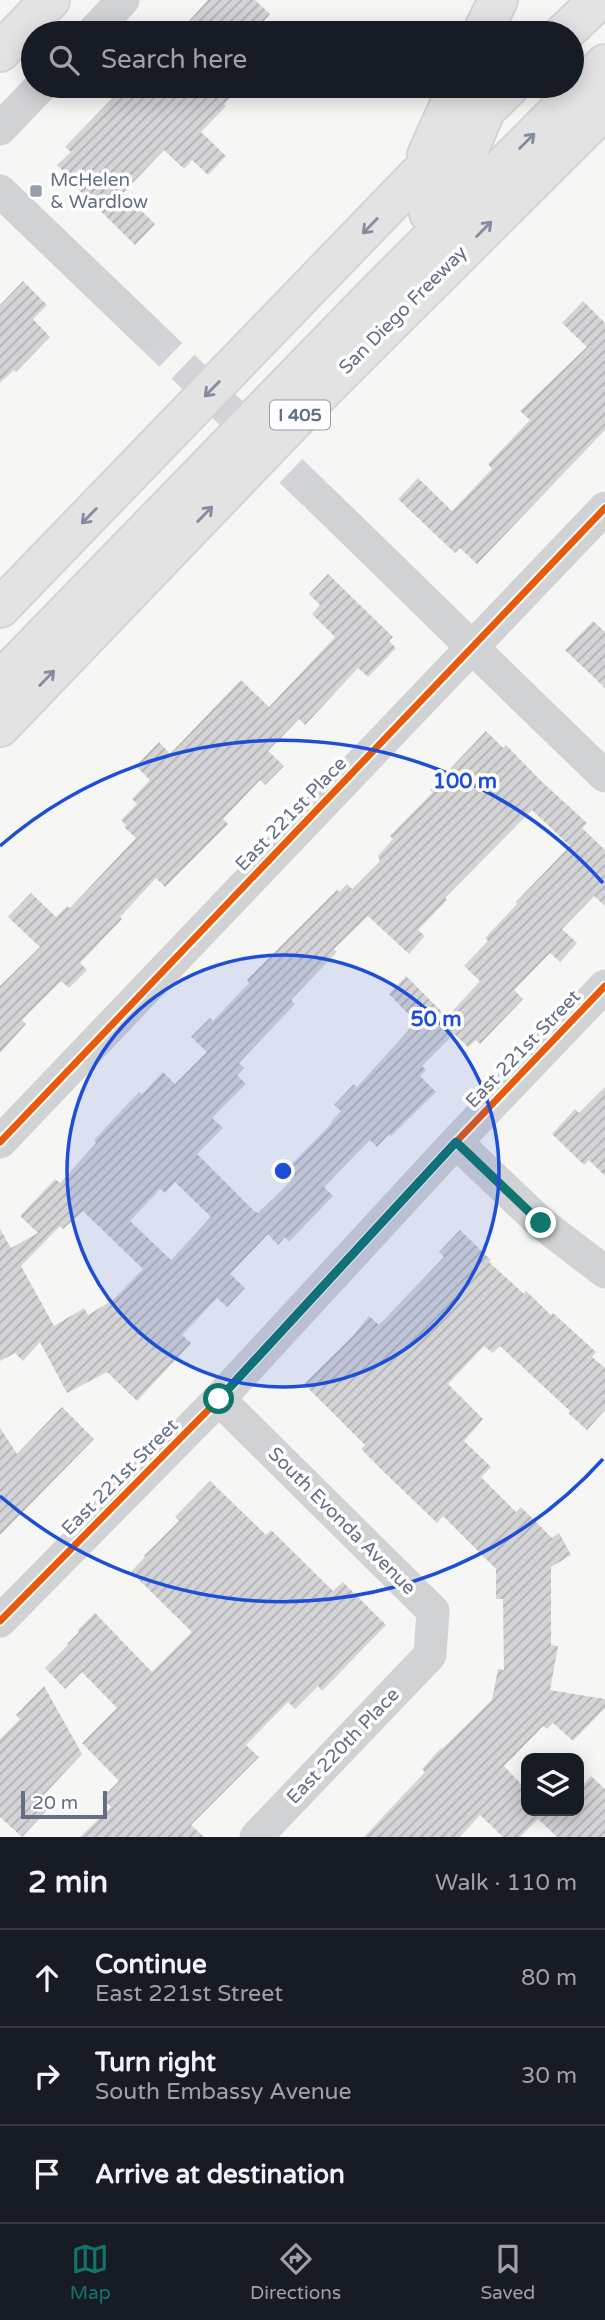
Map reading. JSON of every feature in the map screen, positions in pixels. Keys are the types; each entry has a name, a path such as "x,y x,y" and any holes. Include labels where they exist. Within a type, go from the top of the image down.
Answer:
{"main road":[{"path":"30,21 50,0"},
{"path":"488,21 498,0"},
{"path":"577,21 599,0"},
{"path":"0,52 21,30"},
{"path":"584,85 605,64"},
{"path":"0,608 417,176 481,98"},
{"path":"0,652 265,377 451,191 483,98"},
{"path":"0,681 363,307 571,98"},
{"name":"San Diego Freeway","path":"0,727 327,386 605,109"}],"street":[{"path":"103,21 123,0"},
{"path":"0,129 30,98"},
{"path":"0,191 147,332"},
{"path":"318,497 605,776"},
{"name":"East 221st Place","path":"0,1142 605,508"},
{"name":"East 221st Street","path":"0,1621 219,1399 456,1142 605,986"},
{"path":"456,1142 541,1223 605,1272"},
{"name":"South Evonda Avenue","path":"219,1399 433,1611 430,1655"},
{"name":"East 220th Place","path":"256,1837 430,1655"}],"building":[{"path":"208,0 255,0 270,14 264,21 189,21"},
{"path":"112,98 230,98 224,104 226,106 201,132 226,156 208,175 192,160 184,169 164,150 123,193 155,224 135,245 62,173 57,165 71,152 65,147"},
{"path":"23,281 47,305 33,319 50,337 16,372 14,370 0,383 0,305"},
{"path":"583,301 605,323 605,430 477,564 460,548 455,553 398,499 418,478 452,511 492,469 488,464 530,420 520,411 587,347 562,323"},
{"path":"328,574 393,637 389,641 396,648 368,677 358,668 305,725 299,719 268,751 284,766 265,785 260,780 223,819 228,824 165,887 156,878 80,963 87,970 69,988 61,981 22,1020 26,1024 0,1053 0,986 40,947 8,917 31,893 56,917 67,906 70,908 136,838 124,827 126,825 121,820 137,804 132,799 150,780 136,766 159,742 170,754 241,680 269,707 335,637 312,614 320,605 309,594"},
{"path":"593,621 605,632 605,688 565,650"},
{"path":"486,731 503,748 506,745 587,823 582,828 605,850 605,906 594,896 562,929 577,943 560,962 550,953 514,990 523,999 480,1044 476,1040 468,1047 454,1034 422,1066 426,1070 420,1076 436,1092 377,1147 370,1140 324,1187 333,1196 289,1242 285,1237 278,1245 268,1234 230,1274 245,1288 227,1307 217,1298 182,1335 191,1343 137,1401 107,1372 67,1393 40,1342 23,1361 15,1353 0,1361 0,1229 11,1248 38,1233 20,1216 55,1179 60,1183 96,1143 94,1140 139,1092 142,1094 163,1072 175,1084 207,1052 191,1037 210,1018 213,1021 249,983 247,980 337,890 339,892 347,884 352,889 380,861 378,856 393,839 390,836 433,792 430,790","holes":["532,810 570,846 516,902 485,938 488,941 464,966 480,981 447,1017 406,976 389,994 416,1022 357,1087 354,1084 334,1105 341,1111 283,1173 291,1181 258,1213 254,1211 197,1154 223,1128 212,1118 246,1084 237,1075 244,1068 239,1063 295,1004 291,1000 337,952 334,949 368,916 409,954 425,936 418,930 447,900 445,898","175,1182 211,1217 171,1260 130,1221 160,1189 165,1193","83,1211 143,1269 113,1300 88,1315 84,1308 54,1326 21,1266 60,1226 63,1229"]},
{"path":"605,1087 605,1176 589,1160 584,1165 552,1134 575,1109 579,1113"},
{"path":"460,1230 491,1260 489,1262 524,1294 526,1291 596,1352 592,1357 605,1368 605,1410 587,1430 500,1346 493,1353 484,1346 448,1384 483,1419 464,1441 491,1467 481,1477 516,1512 521,1507 552,1538 559,1533 571,1555 551,1567 551,1645 558,1646 550,1690 605,1699 605,1708 573,1741 553,1723 547,1729 543,1726 504,1766 521,1784 521,1816 584,1816 584,1784 591,1776 605,1789 605,1837 557,1837 538,1819 520,1837 503,1837 480,1815 460,1837 364,1837 425,1772 422,1769 441,1748 492,1700 498,1669 504,1670 503,1599 496,1599 496,1569 443,1516 437,1523 383,1471 361,1449 365,1445 304,1384 352,1337 369,1316 379,1325 444,1257 439,1252"},
{"path":"62,1407 94,1439 0,1535 0,1428 17,1454"},
{"path":"210,1481 266,1535 271,1530 333,1591 343,1582 386,1625 322,1691 318,1686 295,1709 288,1702 246,1745 259,1757 191,1825 204,1837 80,1837 111,1807 102,1798 119,1781 82,1743 117,1708 82,1672 65,1689 45,1668 95,1613 152,1672 192,1632 131,1572 179,1521 175,1517"},
{"path":"44,1686 82,1754 39,1800 48,1809 22,1837 0,1817 0,1739 20,1719 16,1715"}],"tunnel":[{"path":"147,332 318,497"}],"cycle path":[{"path":"0,1142 605,508"},
{"path":"0,1621 219,1399 456,1142 605,986"}],"place":[{"name":"McHelen & Wardlow","path":"36,191"}],"route":[{"path":"219,1399 456,1142 541,1223"}]}
